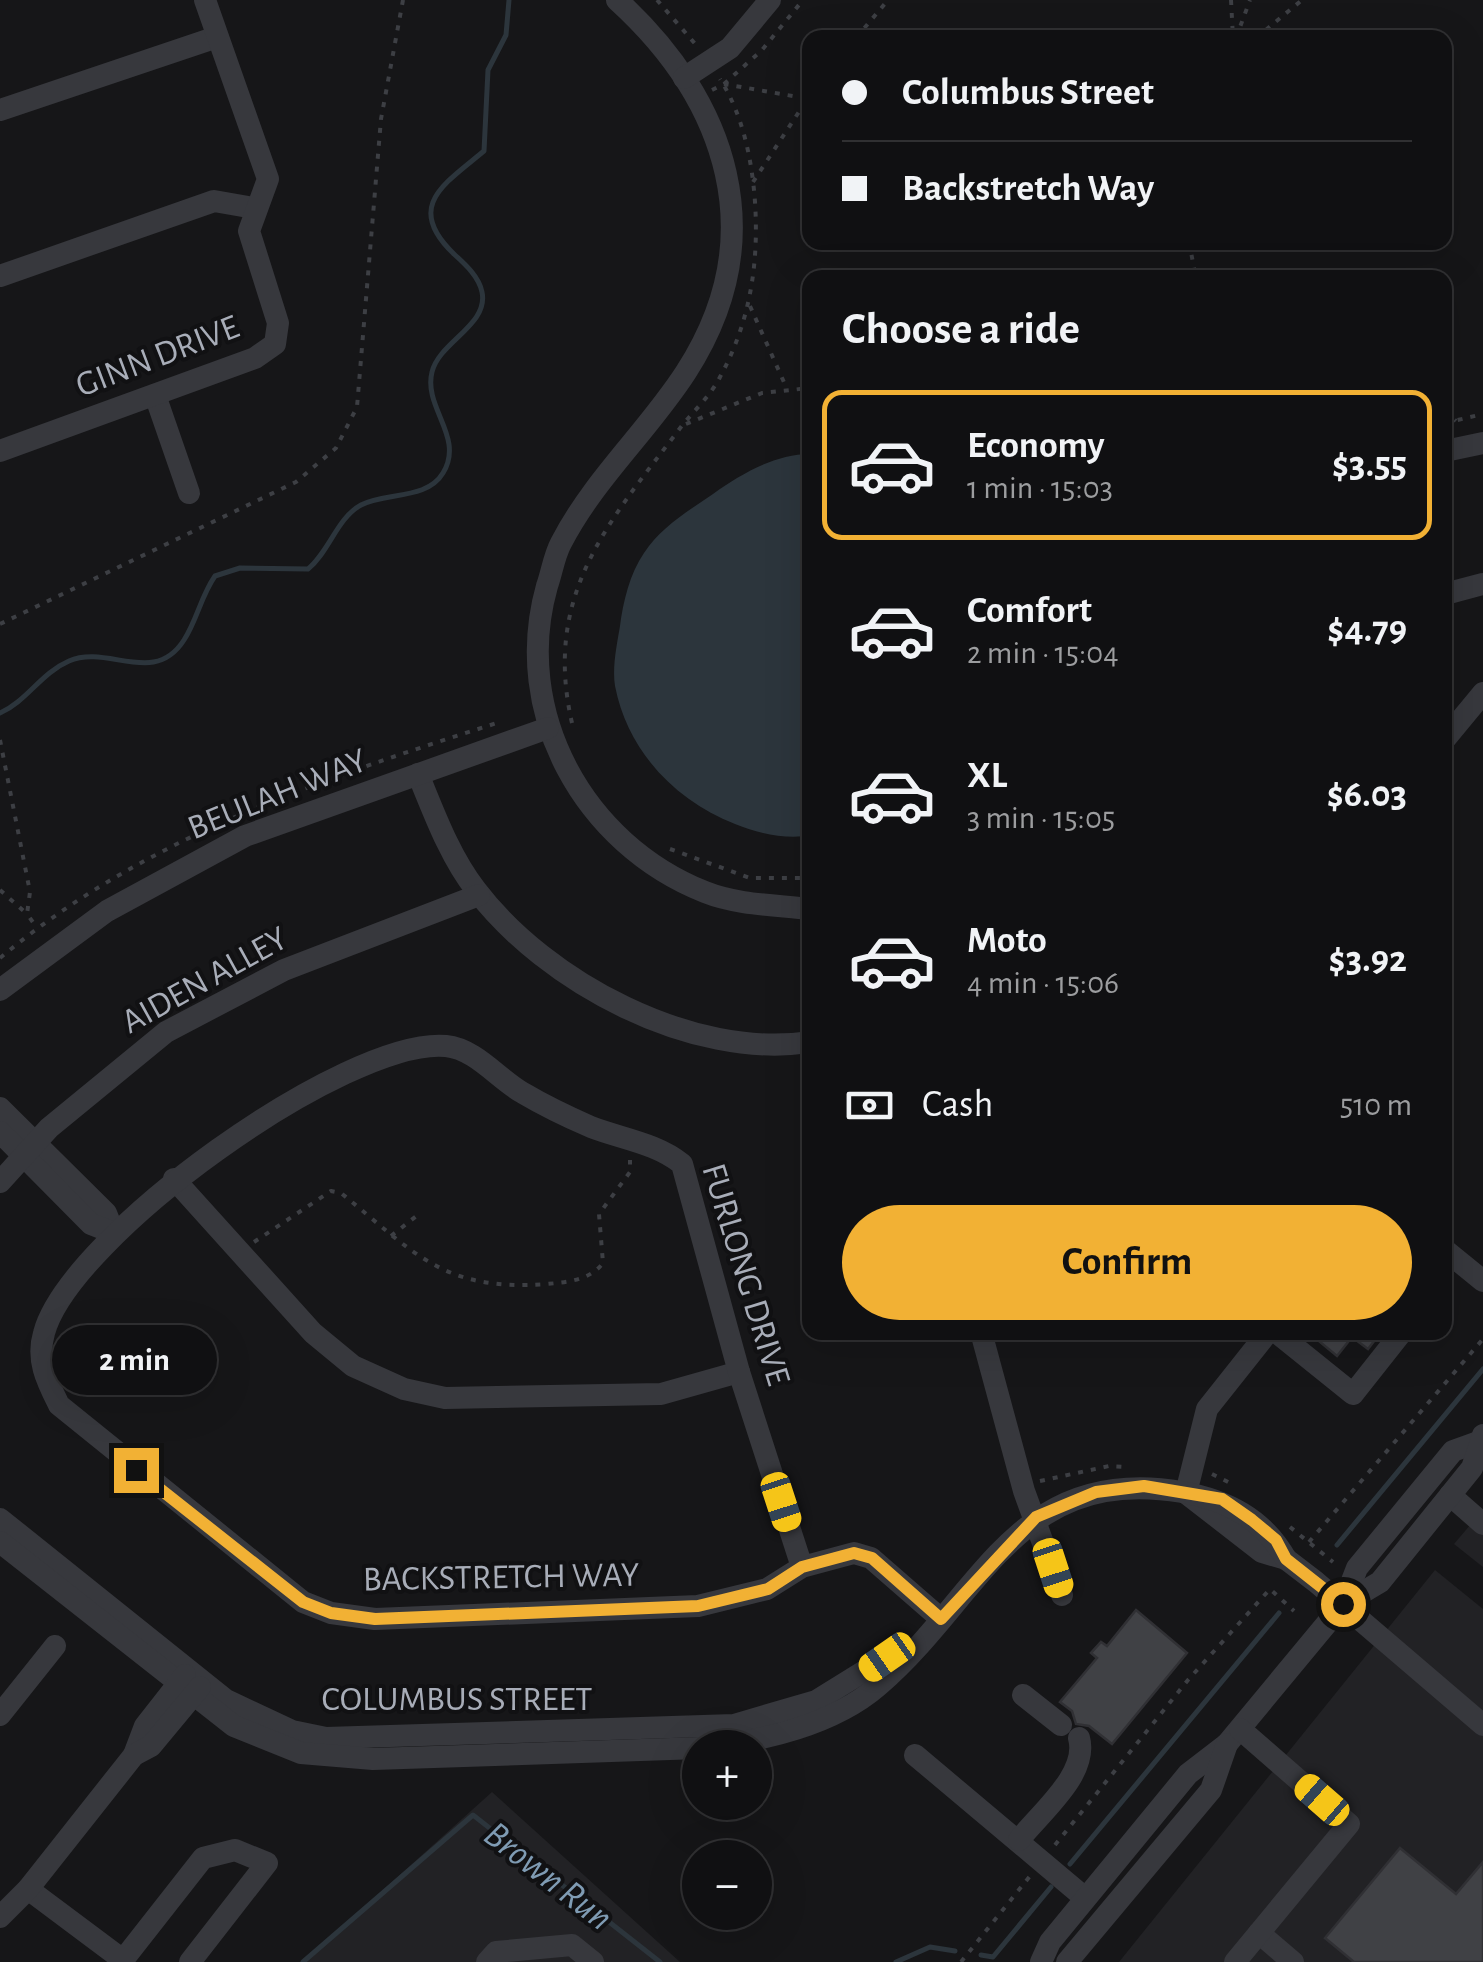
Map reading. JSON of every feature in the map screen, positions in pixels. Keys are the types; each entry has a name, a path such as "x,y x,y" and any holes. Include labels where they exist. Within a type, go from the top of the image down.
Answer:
{"street":[{"name":"GINN DRIVE","path":"0,451 255,358 275,344 278,323 248,231 268,179 204,0"},
{"path":"617,0 659,41 691,87 728,169 732,216 726,276 689,368 590,494 559,546 537,633 540,696 548,728 582,794 612,831 641,856 708,894 802,908"},
{"path":"691,87 770,0"},
{"path":"0,110 217,37"},
{"path":"0,276 214,201 254,208"},
{"path":"155,394 190,493"},
{"path":"1452,449 1483,444"},
{"path":"1452,592 1483,584"},
{"path":"1452,730 1483,692"},
{"name":"BEULAH WAY","path":"0,990 107,912 245,836 548,728"},
{"path":"418,774 433,811 479,894 523,940 573,980 629,1010 693,1032 745,1041 802,1042"},
{"name":"AIDEN ALLEY","path":"0,1182 106,1078 166,1032 284,970 479,894"},
{"name":"FURLONG DRIVE","path":"114,1233 174,1179 225,1143 312,1093 390,1056 426,1047 466,1050 520,1092 630,1140 654,1146 682,1164 739,1372 802,1567"},
{"path":"0,1108 29,1150"},
{"path":"0,1132 29,1150 106,1213 114,1233"},
{"path":"174,1179 314,1333 354,1366 404,1389 444,1398 662,1394 739,1372"},
{"name":"BACKSTRETCH WAY","path":"114,1233 57,1301 44,1333 40,1360 54,1394 81,1426 303,1602 331,1613 375,1619 698,1606 768,1589 802,1567 838,1555 872,1558 941,1619"},
{"path":"1452,1264 1483,1281"},
{"path":"983,1340 1024,1490 1062,1595"},
{"path":"1262,1340 1208,1409 1186,1493 1262,1552 1286,1559 1483,1725"},
{"path":"1286,1340 1353,1394 1396,1340"},
{"path":"1343,1604 1380,1582 1472,1468 1480,1438"},
{"path":"1041,1962 1050,1942 1188,1774 1234,1737 1343,1604 1357,1568 1453,1451 1480,1438"},
{"name":"COLUMBUS STREET","path":"772,1735 834,1712 876,1688 1036,1517 1096,1492 1144,1486 1186,1493"},
{"path":"1450,1496 1483,1524"},
{"name":"COLUMBUS STREET","path":"0,1518 191,1683 234,1726 284,1748 331,1758 682,1749"},
{"name":"COLUMBUS STREET","path":"0,1542 191,1683 251,1715 326,1738 734,1726 816,1701 887,1657 909,1654"},
{"path":"0,1716 56,1646"},
{"path":"0,1917 28,1889 134,1755 146,1726 191,1683"},
{"path":"1019,1840 1077,1768 1082,1752 1070,1731 1024,1695"},
{"path":"1234,1737 1349,1824 1235,1962"},
{"path":"1068,1962 1211,1790 1234,1737"},
{"path":"915,1754 1085,1898"},
{"path":"28,1889 124,1961 202,1858 236,1850 267,1863 190,1962"},
{"path":"1259,1933 1293,1962"},
{"path":"487,1962 496,1952 572,1945 593,1962"}],"path":[{"path":"0,624 296,482 336,448 348,430 360,382 381,119 403,0"},
{"path":"724,84 762,50 804,0"},
{"path":"863,30 888,0"},
{"path":"1231,0 1233,30"},
{"path":"1237,30 1250,0"},
{"path":"1266,30 1302,0"},
{"path":"691,87 724,84 802,97"},
{"path":"753,182 802,108"},
{"path":"750,306 788,390"},
{"path":"682,425 762,393 802,389"},
{"path":"1452,422 1483,414"},
{"path":"1452,417 1456,421"},
{"path":"566,700 574,731"},
{"path":"0,740 30,892 27,914"},
{"path":"658,841 710,867 750,878 802,878"},
{"path":"0,890 37,928"},
{"path":"240,1252 332,1191 341,1193 420,1261 495,1287 586,1277 604,1262 599,1214 630,1172 630,1140"},
{"path":"391,1236 419,1214"},
{"path":"1309,1542 1483,1338"},
{"path":"961,1962 1188,1680 1270,1588 1294,1611"}],"shaded area":[{"path":"802,455 802,836 782,836 752,830 713,814 658,771 643,753 621,710 614,663 631,579 658,535 747,473 771,461"},
{"path":"1483,1510 1483,1567 1454,1544"},
{"path":"1435,1570 1483,1609 1483,1962 1119,1962"},
{"path":"492,1792 680,1962 303,1962"}],"building":[{"path":"1318,1340 1350,1340 1337,1356"},
{"path":"1356,1340 1375,1340 1368,1349"},
{"path":"1136,1610 1187,1653 1112,1744 1089,1726 1076,1724 1072,1711 1060,1702 1097,1658 1091,1653 1101,1642 1107,1646"},
{"path":"1400,1848 1456,1894 1483,1862 1483,1962 1354,1962 1325,1938"}],"waterway":[{"path":"0,713 69,661 99,657 145,663 172,654 184,640 215,576 240,568 308,569 339,526 361,505 417,492 436,482 443,473 449,447 433,398 432,372 436,361 478,314 482,292 472,272 440,238 432,223 431,210 443,186 484,151 488,70 506,35 509,0"},
{"name":"Brown Run","path":"1337,1545 1483,1369"},
{"name":"Brown Run","path":"1070,1864 1279,1613"},
{"name":"Brown Run","path":"303,1962 473,1815 660,1962"},
{"name":"Brown Run","path":"981,1955 993,1957 1051,1887"},
{"name":"Brown Run","path":"896,1962 930,1947 955,1951"}],"route":[{"path":"136,1470 303,1602 331,1613 375,1619 698,1606 768,1589 802,1567 854,1553 872,1558 941,1619 1036,1517 1096,1492 1144,1486 1222,1499 1276,1540 1286,1559 1343,1604"}]}
